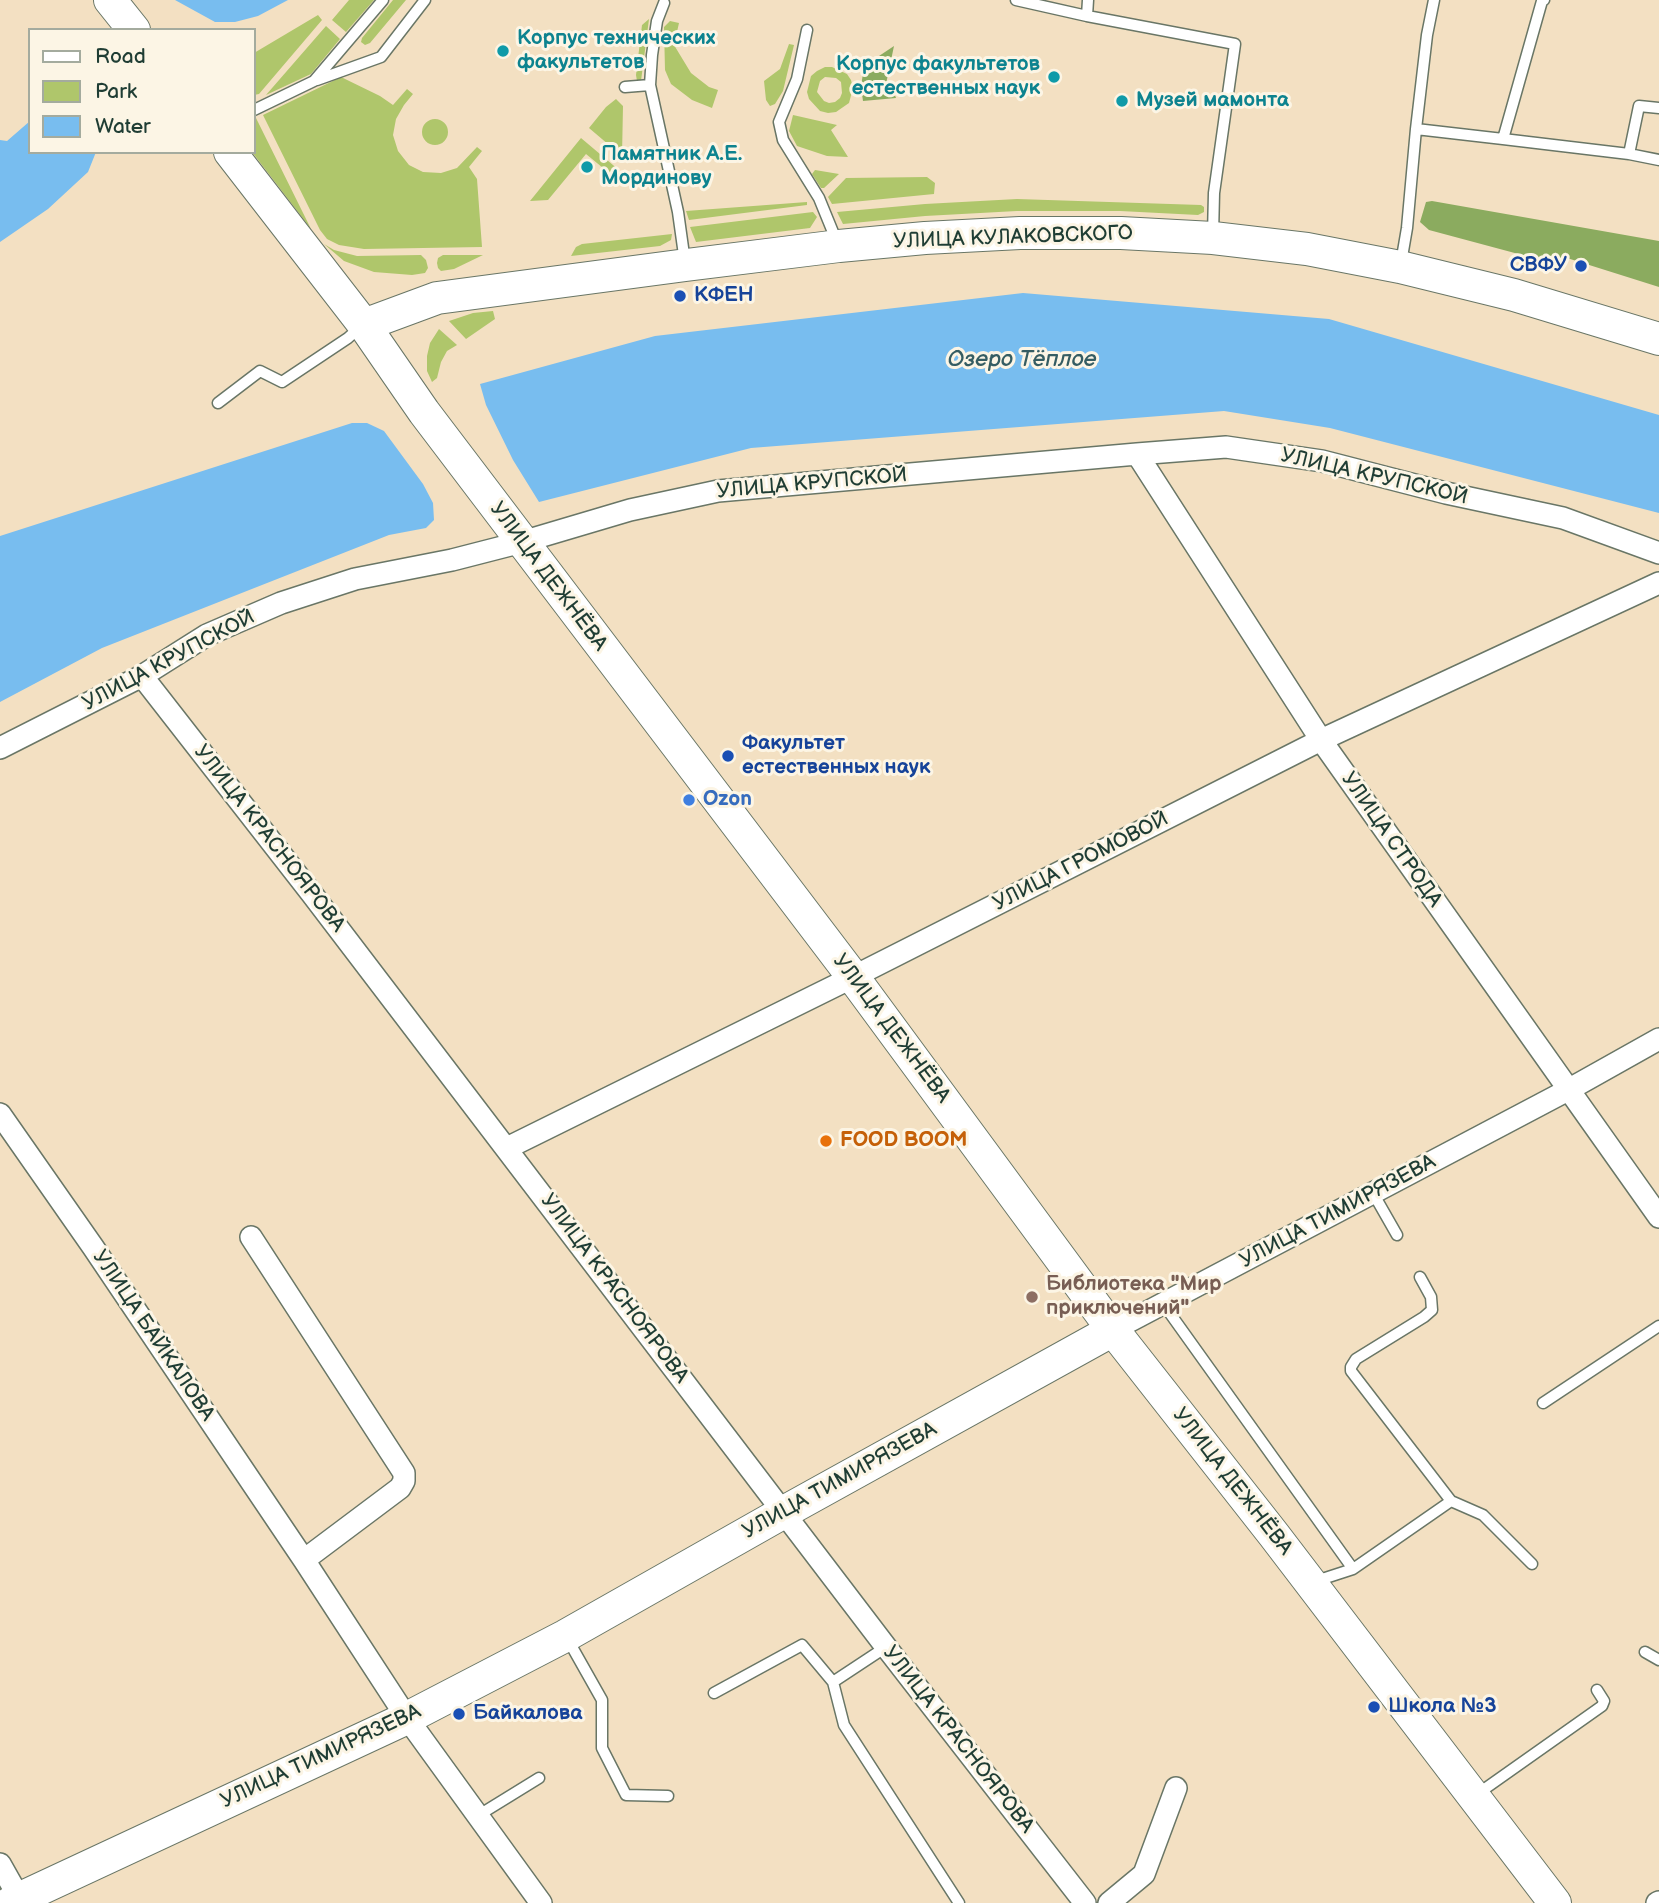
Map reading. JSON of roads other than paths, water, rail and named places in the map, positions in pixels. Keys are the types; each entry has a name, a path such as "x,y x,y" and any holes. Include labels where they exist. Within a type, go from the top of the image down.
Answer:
{"main road":[{"path":"110,0 132,28"},
{"name":"УЛИЦА ДЕЖНЁВА","path":"232,154 364,325 424,412 853,977 1114,1330 1555,1903"},
{"name":"УЛИЦА КУЛАКОВСКОГО","path":"364,325 437,298 839,246 1020,233 1121,233 1213,238 1307,249 1400,267 1514,295 1659,339"},
{"name":"УЛИЦА ТИМИРЯЗЕВА","path":"18,1901 407,1718 565,1636 1114,1330"}],"street":[{"name":"УЛИЦА КРУПСКОЙ","path":"0,748 142,676 207,635 281,603 355,579 452,560 630,510 718,491 1226,447 1322,461 1446,493 1563,518 1659,553"},
{"name":"УЛИЦА СТРОДА","path":"1137,454 1321,740 1568,1090 1656,1208"},
{"name":"УЛИЦА ГРОМОВОЙ","path":"507,1148 853,977 1321,740 1659,583"},
{"name":"УЛИЦА КРАСНОЯРОВА","path":"142,676 1085,1903"},
{"name":"УЛИЦА ТИМИРЯЗЕВА","path":"1114,1330 1568,1090 1659,1039"},
{"name":"УЛИЦА БАЙКАЛОВА","path":"0,1114 304,1560 407,1718 541,1903"},
{"path":"251,1237 404,1473 400,1488 304,1560"},
{"path":"1109,1903 1144,1874 1176,1788"},
{"path":"0,1864 18,1901"}],"lane":[{"path":"314,81 383,0"},
{"path":"256,109 314,81 382,57 425,0"},
{"path":"1016,0 1235,44 1214,193 1213,238"},
{"path":"1087,16 1088,0"},
{"path":"1400,267 1427,35 1434,0"},
{"path":"1503,139 1544,0"},
{"path":"664,3 657,22 650,85 678,212 686,265"},
{"path":"807,30 797,79 779,122 783,140 820,198 839,246"},
{"path":"625,87 650,85"},
{"path":"1629,154 1639,106 1659,108"},
{"path":"1416,129 1629,154 1659,160"},
{"path":"218,402 260,371 282,382 364,325"},
{"path":"1373,1193 1397,1235"},
{"path":"1420,1277 1432,1297 1432,1310 1356,1359 1351,1371 1451,1501 1483,1515 1532,1564"},
{"path":"1164,1305 1353,1569"},
{"path":"1543,1403 1659,1326"},
{"path":"1310,1582 1353,1569 1451,1501"},
{"path":"565,1636 602,1700 602,1748 626,1795 668,1796"},
{"path":"714,1693 802,1646 833,1682 844,1725 959,1903"},
{"path":"833,1682 886,1647"},
{"path":"1645,1652 1659,1660"},
{"path":"1474,1797 1602,1706 1604,1700 1597,1689"},
{"path":"479,1815 539,1778"}],"water":[{"path":"175,0 288,0 258,16 235,22 215,22"},
{"path":"28,123 28,154 95,154 88,172 48,209 0,242 0,140 7,141"},
{"name":"Озеро Тёплое","path":"1023,293 1329,319 1659,415 1659,513 1330,428 1224,411 751,448 539,502 513,460 486,405 480,384 655,336"},
{"path":"352,423 367,423 384,431 423,484 433,503 434,520 426,528 389,535 102,648 0,702 0,536"}],"place":[{"name":"Корпус технических факультетов","path":"503,51"},
{"name":"Корпус факультетов естественных наук","path":"1054,77"},
{"name":"Музей мамонта","path":"1122,101"},
{"name":"Памятник А.Е. Мординову","path":"587,167"},
{"name":"СВФУ","path":"1581,266"},
{"name":"КФЕН","path":"680,296"},
{"name":"Факультет естественных наук","path":"728,756"},
{"name":"Ozon","path":"689,800"},
{"name":"FOOD BOOM","path":"826,1141"},
{"name":"Библиотека \"Мир приключений\"","path":"1032,1297"},
{"name":"Школа №3","path":"1374,1707"},
{"name":"Байкалова","path":"459,1714"}]}
